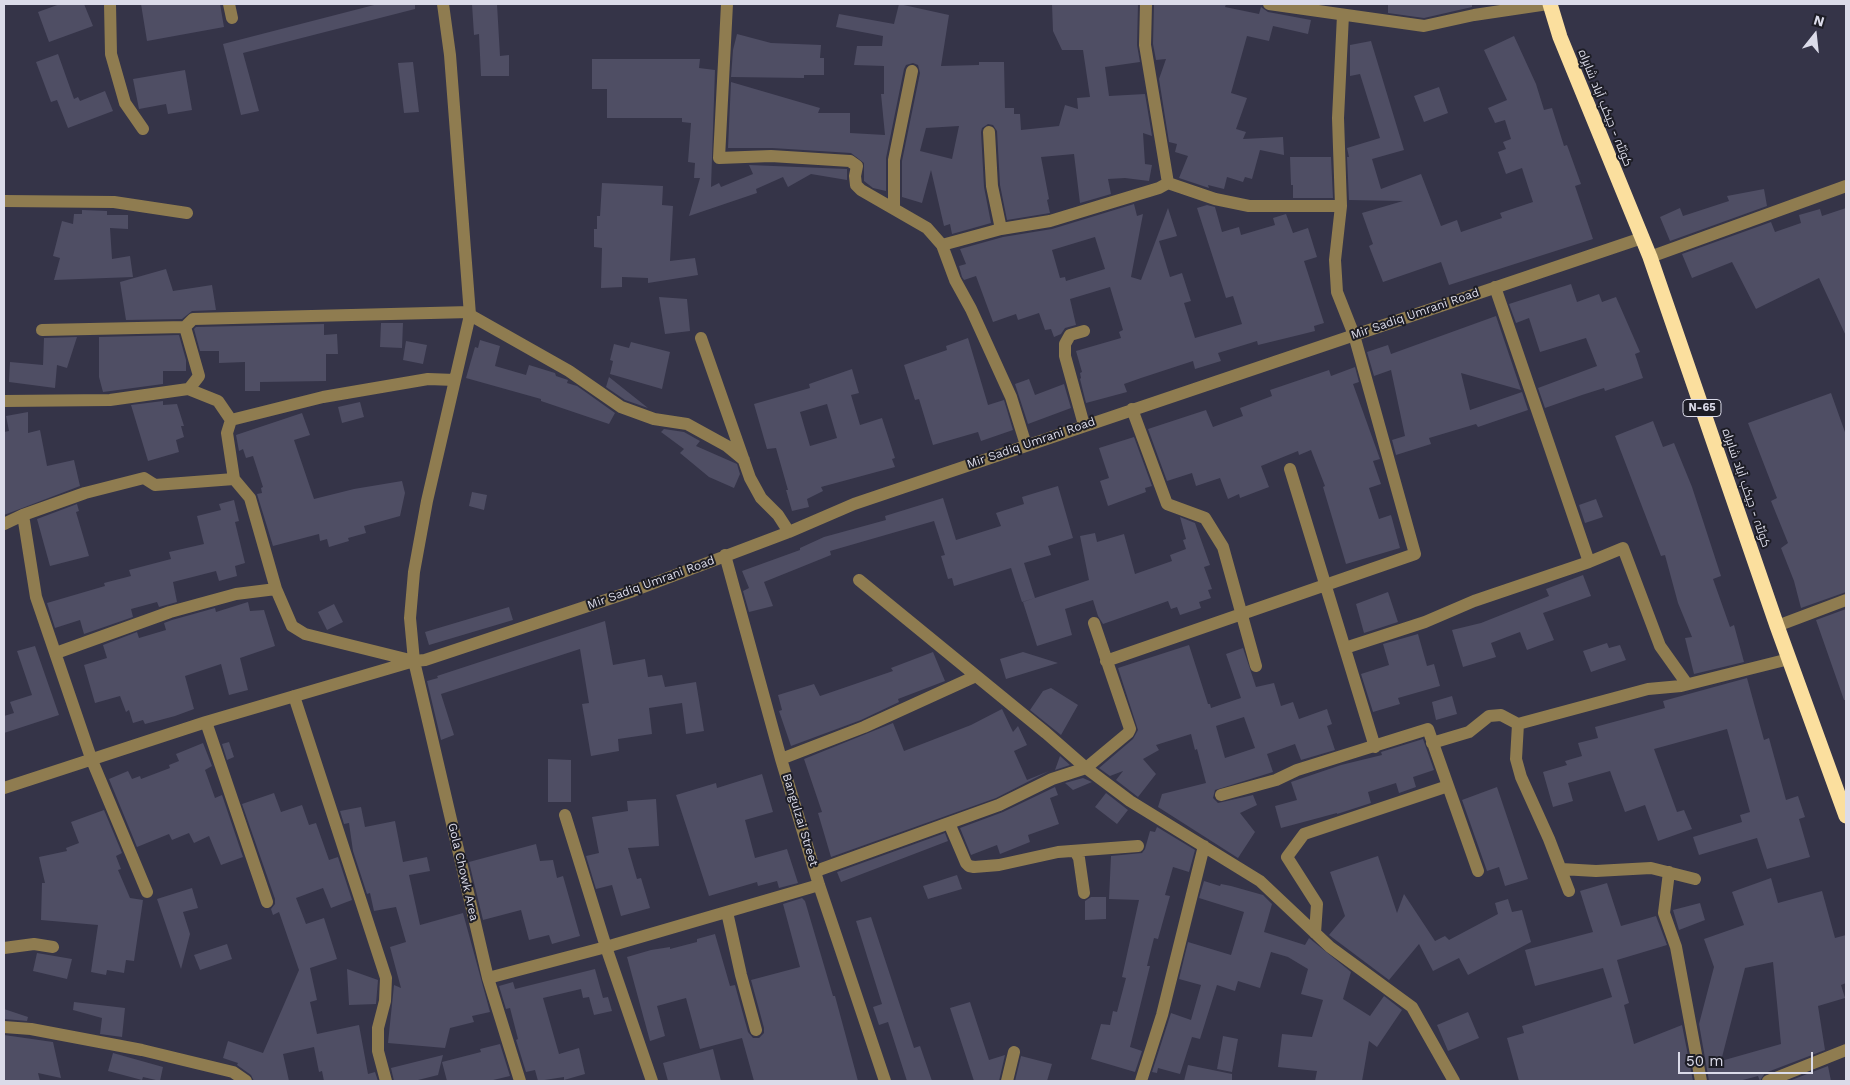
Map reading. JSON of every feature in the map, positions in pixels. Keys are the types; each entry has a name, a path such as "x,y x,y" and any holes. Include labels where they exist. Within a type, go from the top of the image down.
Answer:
{"highway":[{"name":"کوئٹہ - جیکب آباد شاہراہ","path":"1549,4 1560,37 1650,257 1777,626 1846,816"}],"street":[{"path":"110,4 111,54 125,103 144,129"},
{"path":"230,4 232,18"},
{"name":"Gola Chowk Area","path":"443,4 450,65 470,314 427,501 414,572 410,618 488,978 520,1081"},
{"path":"726,4 719,158 771,156 850,161 857,166 856,185 927,228 942,245 955,280 971,309 1011,397 1026,445"},
{"path":"1146,4 1145,45 1168,183"},
{"path":"1269,4 1424,26 1474,15 1549,4"},
{"path":"1106,661 1241,616 1415,554 1354,335 1337,292 1335,260 1341,206 1338,118 1343,14"},
{"path":"894,208 894,160 912,71"},
{"path":"989,132 992,186 1001,229"},
{"path":"942,245 1001,229 1050,221 1159,188 1168,183 1215,199 1249,206 1341,206"},
{"path":"1650,257 1846,186"},
{"path":"4,201 114,202 188,214"},
{"name":"Mir Sadiq Umrani Road","path":"4,788 206,722 420,661 633,592 788,532 854,504 1642,238"},
{"path":"1495,287 1589,562"},
{"path":"42,330 185,327 193,320 470,314 570,371 621,407 654,419 687,424 728,446 744,460"},
{"path":"185,327 199,376 189,389"},
{"path":"1084,331 1070,335 1065,344 1065,356 1084,425"},
{"path":"701,338 750,478 761,498 778,514 788,532"},
{"path":"231,420 323,398 407,382 428,379 455,380"},
{"path":"4,400 110,400 189,389 218,401 231,420"},
{"path":"1132,409 1167,504 1204,518 1223,547 1256,666"},
{"path":"231,420 227,433 234,479 250,498 276,589 292,626 305,634 420,661"},
{"path":"1290,468 1376,747"},
{"path":"4,524 23,515 85,494 144,478 155,485 234,479"},
{"path":"23,515 36,597 91,758 147,892"},
{"path":"1346,648 1425,622 1474,601 1589,562 1623,548 1660,646 1687,684"},
{"name":"Bangulzai Street","path":"725,555 781,759 819,885 885,1081"},
{"path":"859,580 1086,768 1130,801 1260,880 1330,947 1412,1007 1454,1081"},
{"path":"56,653 170,612 236,594 276,589"},
{"path":"1777,626 1846,600"},
{"path":"816,871 999,805 1052,779 1086,768 1130,729 1094,623"},
{"path":"1432,743 1469,732 1489,716 1501,715 1518,724 1648,688 1687,684 1789,659"},
{"path":"781,759 864,727 976,676"},
{"path":"294,696 386,978 385,1001 378,1028 378,1051 386,1081"},
{"path":"206,722 267,902"},
{"path":"1518,724 1516,759 1521,777 1569,891"},
{"path":"1221,795 1276,780 1297,770 1428,730 1478,871"},
{"path":"1315,933 1317,904 1288,856 1304,834 1448,786"},
{"path":"565,815 606,947 652,1081"},
{"path":"949,823 969,866 999,865 1058,852 1138,846"},
{"path":"1141,1081 1162,1015 1204,846"},
{"path":"1075,851 1079,858 1084,893"},
{"path":"1561,869 1596,871 1651,868 1695,879"},
{"path":"1669,872 1664,913 1676,947 1701,1081"},
{"path":"488,978 606,947 819,885"},
{"path":"727,912 756,1030"},
{"path":"4,948 34,944 53,947"},
{"path":"4,1026 31,1029 142,1050 233,1072 246,1081"},
{"path":"1768,1081 1846,1050"},
{"path":"1007,1081 1014,1052"}],"building":[{"path":"60,4 84,4 93,26 49,42 38,12"},
{"path":"141,4 220,4 224,27 147,41"},
{"path":"378,4 415,4 415,9 243,53 259,111 241,115 223,44"},
{"path":"472,4 497,4 500,56 509,55 509,76 481,76 479,34 474,35"},
{"path":"899,4 949,15 941,66 979,65 979,62 1004,62 1005,108 1014,108 1014,114 1020,114 1021,130 1059,126 1065,105 1078,109 1077,98 1090,97 1083,50 1062,50 1053,31 1052,4 1138,4 1137,45 1140,62 1105,67 1109,96 1145,94 1152,136 1143,133 1145,164 1152,165 1149,181 1125,178 1108,179 1111,194 1080,203 1074,154 1041,157 1050,213 1007,220 1000,185 997,131 993,125 988,124 982,128 981,132 984,187 991,223 952,234 950,224 944,226 931,170 922,203 902,197 902,161 920,73 918,65 913,63 906,65 904,69 886,158 886,191 873,188 864,181 864,163 851,153 772,148 728,148 731,82 820,108 818,113 850,113 850,133 885,135 881,94 884,94 884,66 854,65 857,46 882,46 883,36 836,27 839,14 894,24","holes":["959,126 952,159 920,151 926,128"]},
{"path":"1154,4 1226,4 1225,7 1259,14 1261,7 1268,12 1311,20 1308,34 1273,26 1269,41 1247,36 1231,93 1247,98 1236,129 1246,132 1243,139 1283,137 1284,155 1260,150 1252,179 1245,177 1243,182 1227,177 1224,189 1208,185 1209,188 1179,178 1188,156 1175,152 1177,144 1169,142 1159,79 1166,59 1156,60 1153,44"},
{"path":"1388,4 1472,4 1472,7 1424,18 1388,13"},
{"path":"737,34 771,43 821,45 820,58 824,58 824,75 804,75 804,78 731,77 733,50"},
{"path":"1514,36 1536,84 1544,110 1552,108 1564,146 1567,145 1581,184 1575,186 1593,239 1449,285 1441,262 1383,282 1369,246 1373,244 1362,213 1403,201 1349,200 1347,157 1349,157 1347,148 1380,138 1360,74 1350,76 1350,45 1371,41 1404,150 1372,159 1381,189 1421,174 1441,226 1457,220 1461,232 1502,218 1500,213 1533,202 1522,168 1506,174 1498,152 1506,149 1503,142 1511,139 1505,120 1495,123 1488,108 1507,100 1484,50"},
{"path":"58,54 74,99 78,97 80,101 105,91 113,111 68,128 57,100 51,102 36,62"},
{"path":"592,59 700,59 699,68 715,70 711,187 719,183 721,187 753,174 749,165 847,169 847,180 811,174 788,187 783,177 756,189 757,193 689,216 700,178 694,178 695,163 688,162 691,123 682,122 682,118 607,118 607,89 592,89"},
{"path":"413,62 419,112 404,113 398,63"},
{"path":"185,70 192,110 168,114 166,104 139,109 133,79"},
{"path":"1439,87 1448,113 1424,122 1414,96"},
{"path":"1290,157 1331,157 1333,198 1293,198"},
{"path":"602,183 663,186 662,205 673,206 670,261 695,258 698,275 648,283 648,278 622,277 622,287 601,288 602,248 594,247 594,229 597,229 597,216 600,216"},
{"path":"1764,189 1767,206 1670,241 1660,217 1680,208 1683,216 1729,201 1727,196"},
{"path":"1134,204 1137,216 1143,214 1131,277 1141,280 1168,208 1177,236 1159,241 1170,277 1182,273 1191,301 1184,303 1195,338 1242,324 1233,296 1226,298 1197,208 1207,205 1215,207 1222,232 1239,227 1241,235 1275,225 1273,218 1286,214 1293,233 1308,228 1317,257 1304,261 1324,323 1314,326 1315,331 1258,345 1257,341 1218,353 1221,361 1195,369 1193,361 1141,378 1124,384 1127,392 1086,403 1080,379 1080,373 1082,372 1076,351 1121,338 1119,332 1123,330 1110,287 1070,299 1076,325 1065,328 1061,334 1054,337 1051,329 1045,330 1039,313 1018,320 1016,314 993,322 976,276 964,280 959,266 966,264 960,249 1003,237 1052,229","holes":["1095,237 1105,269 1066,281 1065,277 1060,278 1052,250"]},
{"path":"1846,208 1846,336 1819,278 1756,309 1732,262 1692,278 1682,254 1771,222 1775,232 1801,223 1799,215 1820,209 1822,216"},
{"path":"82,210 107,211 107,215 128,215 128,229 110,228 112,259 130,256 133,277 54,280 60,258 53,256 62,221 73,224 74,214 82,214"},
{"path":"166,269 173,291 212,285 216,310 192,311 182,319 126,320 120,282"},
{"path":"1571,284 1577,302 1599,294 1602,302 1616,297 1640,352 1635,354 1643,378 1605,391 1604,388 1545,408 1538,388 1597,366 1586,338 1540,352 1529,318 1516,323 1509,304"},
{"path":"659,297 687,299 690,331 665,334"},
{"path":"1496,316 1521,390 1461,373 1470,410 1522,392 1528,410 1478,427 1476,424 1429,438 1431,444 1396,455 1392,440 1405,436 1391,370 1374,376 1367,352 1388,345 1391,354"},
{"path":"381,323 403,323 402,348 380,347"},
{"path":"324,324 324,335 337,334 338,354 326,354 326,381 260,382 260,391 245,391 245,362 219,363 219,351 200,351 194,329 196,327"},
{"path":"179,335 186,360 186,371 163,371 163,384 103,392 99,377 99,337"},
{"path":"77,337 67,368 57,365 55,388 9,382 10,362 43,365 44,338"},
{"path":"968,338 988,405 1004,400 1013,430 981,441 978,432 933,445 919,399 915,400 904,365 947,350 946,346"},
{"path":"480,340 500,346 495,366 526,375 529,365 555,373 556,376 568,380 567,383 577,386 615,413 609,424 541,401 541,399 466,378 475,347 478,348"},
{"path":"406,341 427,345 423,364 403,360"},
{"path":"631,342 670,352 662,389 610,374 613,361 610,360 614,344 629,348"},
{"path":"1355,367 1359,382 1353,384 1380,459 1373,461 1381,484 1369,488 1379,519 1391,515 1400,548 1346,564 1323,487 1325,486 1311,450 1299,455 1298,451 1261,466 1269,487 1240,498 1239,494 1228,499 1220,478 1196,486 1192,473 1167,481 1148,429 1206,410 1213,427 1243,416 1240,408 1272,396 1270,390 1329,370 1331,376"},
{"path":"852,369 859,393 851,395 860,425 882,418 895,458 892,459 895,467 821,487 823,491 807,499 809,507 792,511 776,448 767,449 754,404 810,388 809,384","holes":["827,404 837,438 810,446 800,412"]},
{"path":"609,377 648,408 625,400 606,387"},
{"path":"1029,379 1035,395 1064,384 1071,408 1028,424 1015,384"},
{"path":"1831,393 1846,435 1846,592 1801,608 1794,581 1781,548 1788,543 1771,501 1777,498 1748,423"},
{"path":"163,401 163,405 177,404 184,426 181,426 184,437 176,440 179,452 148,461 131,405"},
{"path":"360,402 364,417 342,423 338,407"},
{"path":"28,412 28,433 40,430 47,466 74,460 80,486 4,515 4,432 9,431 6,416"},
{"path":"302,413 310,435 294,440 314,499 354,489 402,481 405,493 400,516 364,526 366,533 348,538 349,541 329,547 327,539 320,541 319,534 273,546 257,494 262,493 261,488 263,487 253,456 246,458 243,449 239,451 236,435"},
{"path":"1653,421 1663,447 1674,443 1692,487 1721,576 1713,579 1730,627 1734,625 1744,662 1694,674 1685,638 1692,637 1678,603 1665,555 1661,556 1615,436"},
{"path":"664,429 684,432 700,441 696,446 737,464 740,474 734,488 709,477 680,453 684,449 661,432"},
{"path":"1134,437 1152,486 1145,488 1146,492 1108,506 1100,481 1109,478 1099,448"},
{"path":"1058,486 1073,538 1048,546 1051,555 1024,563 1035,598 1022,602 1011,568 954,586 952,578 948,579 941,556 945,555 934,521 830,551 831,555 764,582 773,606 749,612 743,591 749,588 742,571 800,550 800,548 824,537 886,520 885,516 943,498 956,540 1001,526 996,513 1024,504 1022,497"},
{"path":"472,492 487,495 484,510 469,506"},
{"path":"1596,499 1603,517 1585,523 1579,505"},
{"path":"234,500 239,521 235,522 245,563 235,566 237,576 219,581 216,571 173,582 177,602 159,607 157,602 131,609 133,617 84,634 80,620 55,628 47,603 105,586 104,583 131,576 129,570 171,559 169,552 204,544 197,516 221,510 219,504"},
{"path":"77,504 79,511 76,512 89,556 50,566 37,519"},
{"path":"1180,517 1195,523 1210,565 1204,567 1212,589 1208,590 1211,598 1199,602 1201,608 1180,615 1177,607 1171,609 1168,601 1103,624 1098,616 1093,600 1065,609 1072,635 1037,646 1023,602 1089,580 1080,536 1095,533 1097,542 1124,534 1135,574 1172,561 1170,555 1186,549 1183,540 1186,539"},
{"path":"1583,575 1591,596 1543,613 1554,640 1527,650 1520,632 1491,643 1496,657 1463,667 1452,630 1481,623 1549,596 1546,589"},
{"path":"1388,592 1398,622 1364,633 1356,604"},
{"path":"248,602 250,611 264,610 275,646 240,658 248,690 229,695 221,664 185,676 194,709 175,716 145,724 143,720 133,723 129,710 126,712 120,696 95,703 84,665 107,658 103,645 137,632 139,638 166,630 164,623 172,620 215,608 216,612"},
{"path":"334,604 343,622 327,630 318,612"},
{"path":"509,607 513,620 429,645 425,632"},
{"path":"1846,609 1846,700 1844,700 1816,620"},
{"path":"605,621 613,665 645,659 648,677 662,675 665,687 696,682 704,731 686,734 682,703 649,708 652,734 618,739 619,751 591,756 582,704 589,703 580,649 441,694 454,735 441,740 427,681 438,678 437,676"},
{"path":"1418,634 1427,666 1434,664 1440,686 1398,698 1400,704 1373,712 1361,674 1389,665 1383,644"},
{"path":"1607,643 1609,648 1620,645 1626,660 1591,672 1583,651"},
{"path":"1189,645 1208,704 1210,704 1211,708 1241,698 1226,654 1243,648 1256,687 1274,683 1281,706 1293,702 1299,719 1327,709 1332,724 1327,726 1335,750 1301,760 1295,744 1267,754 1273,772 1215,790 1213,798 1218,803 1253,795 1257,805 1240,813 1255,832 1238,858 1158,807 1162,794 1206,783 1191,734 1156,745 1159,750 1143,759 1156,774 1138,797 1116,780 1123,771 1110,776 1099,768 1133,739 1138,730 1118,668","holes":["1244,717 1255,748 1225,758 1216,726"]},
{"path":"35,646 59,715 4,733 4,716 14,713 10,702 32,695 17,651"},
{"path":"933,652 945,681 898,699 899,702 861,720 791,746 779,711 782,710 778,695 814,684 820,696 893,671 891,668"},
{"path":"1023,652 1058,663 1006,679 1000,659"},
{"path":"1747,678 1764,740 1769,738 1786,800 1798,796 1805,817 1799,819 1810,857 1767,869 1757,838 1699,855 1693,837 1742,822 1740,815 1750,812 1727,729 1654,749 1677,812 1684,810 1692,829 1658,841 1645,805 1625,812 1610,771 1568,783 1573,801 1553,807 1543,772 1567,765 1565,761 1582,756 1578,743 1598,738 1595,727 1665,708 1663,701"},
{"path":"1051,688 1078,705 1061,735 1030,710 1043,691"},
{"path":"1452,696 1457,714 1436,720 1432,702"},
{"path":"1002,709 1013,732 1018,726 1027,745 1014,751 1027,780 1049,771 996,798 831,857 818,813 822,812 804,759 893,723 904,751 971,725"},
{"path":"1423,739 1434,770 1413,777 1416,787 1399,793 1396,783 1368,792 1371,803 1281,828 1275,806 1297,800 1291,782 1341,765 1382,755 1381,752"},
{"path":"229,742 234,757 227,760 222,744"},
{"path":"203,743 212,766 205,770 215,798 222,795 243,857 221,865 209,836 194,843 189,833 172,840 169,834 137,847 109,779 128,771 132,779 140,776 141,779 170,768 169,765 179,761 176,754"},
{"path":"1060,756 1070,765 1055,770"},
{"path":"548,759 571,760 571,802 548,802"},
{"path":"762,774 773,812 745,820 755,858 787,849 798,883 779,888 777,881 758,886 757,882 709,896 676,795 716,783 717,788"},
{"path":"1083,778 1092,782 1073,790 1065,783"},
{"path":"1055,787 1058,795 1050,798 1059,824 1028,835 1030,842 1000,854 997,845 971,855 960,828 1003,812"},
{"path":"1497,787 1528,879 1505,886 1499,867 1487,871 1462,800"},
{"path":"274,793 281,812 302,805 309,825 316,823 329,860 338,857 352,900 331,908 323,888 296,898 306,924 324,918 337,959 310,968 317,1000 310,1002 317,1034 359,1025 368,1074 375,1072 378,1081 324,1081 322,1071 319,1072 314,1047 283,1054 289,1081 254,1081 251,1075 237,1065 238,1063 223,1058 228,1041 263,1053 299,970 279,912 273,915 271,909 275,904 275,899 242,804"},
{"path":"1106,793 1128,810 1117,824 1095,807"},
{"path":"656,799 659,846 628,848 637,879 641,878 650,908 621,916 612,885 596,889 586,856 599,853 592,817 628,811 627,801"},
{"path":"361,807 365,827 395,821 403,862 427,857 430,871 409,875 420,925 463,913 490,1012 472,1016 474,1022 450,1028 445,1048 388,1043 394,985 401,988 390,947 406,942 396,907 374,911 370,893 367,894 353,851 349,823 344,824 340,811"},
{"path":"104,810 122,853 116,856 121,869 118,870 130,898 143,900 134,961 126,960 124,973 107,970 106,975 91,972 98,925 41,920 42,883 45,883 39,857 67,851 66,848 79,843 71,822"},
{"path":"1157,827 1195,850 1189,872 1173,867 1165,895 1170,896 1158,939 1154,938 1147,966 1150,966 1130,1047 1142,1051 1135,1072 1091,1059 1101,1024 1110,1025 1113,1011 1117,1012 1126,978 1122,977 1139,900 1109,899 1111,856 1142,853 1150,831 1155,832"},
{"path":"945,833 948,841 841,882 837,872"},
{"path":"536,844 540,861 553,860 557,878 563,876 580,936 552,944 549,935 529,940 521,910 483,920 469,862"},
{"path":"1378,856 1397,913 1404,894 1435,941 1445,936 1449,940 1498,914 1495,903 1508,899 1512,912 1522,910 1531,942 1468,975 1459,958 1433,971 1419,944 1389,980 1329,935 1345,916 1330,872"},
{"path":"957,875 962,889 928,899 923,886"},
{"path":"1771,878 1778,903 1822,891 1835,938 1846,935 1846,983 1841,985 1845,998 1818,1006 1825,1050 1765,1073 1760,1081 1758,1076 1739,1081 1709,1081 1699,1024 1714,967 1704,939 1744,925 1732,892","holes":["1773,962 1781,1044 1721,1061 1745,968"]},
{"path":"1204,881 1263,895 1272,904 1264,932 1305,945 1309,938 1351,972 1343,999 1370,1016 1384,996 1402,1010 1377,1047 1369,1041 1362,1081 1315,1081 1317,1071 1278,1067 1282,1034 1312,1037 1323,1000 1301,994 1308,969 1288,957 1271,952 1260,988 1238,981 1235,991 1217,985 1200,1039 1192,1037 1180,1074 1158,1068 1157,1073 1152,1072 1171,1013 1191,1020 1201,985 1179,979 1188,942 1231,955 1244,912 1199,898"},
{"path":"1607,883 1621,926 1656,916 1667,945 1617,960 1629,1003 1624,1005 1634,1044 1682,1025 1693,1081 1519,1081 1507,1038 1524,1033 1522,1026 1612,997 1603,968 1535,986 1525,950 1593,932 1580,891"},
{"path":"192,888 198,908 183,912 190,934 181,969 157,899"},
{"path":"1091,897 1106,897 1106,919 1085,920 1085,901"},
{"path":"802,898 805,901 833,996 835,996 858,1081 754,1081 742,1038 700,1049 686,998 657,1006 665,1036 650,1041 627,957 651,950 670,947 670,949 697,942 697,939 715,934 730,986 735,985 748,1032 753,1038 759,1038 764,1033 764,1028 751,980 800,967 783,904"},
{"path":"1700,903 1705,920 1679,930 1673,910"},
{"path":"871,917 914,1048 920,1046 932,1081 907,1081 888,1022 879,1025 873,1007 882,1004 856,921"},
{"path":"227,944 232,959 200,970 194,955"},
{"path":"37,953 72,959 67,979 33,971"},
{"path":"347,969 378,980 376,1004 349,1005"},
{"path":"595,969 603,998 608,997 612,1011 594,1015 589,997 583,998 581,989 543,998 559,1054 579,1048 585,1074 564,1080 564,1077 538,1081 535,1070 526,1072 516,1040 518,1039 510,1008 506,1009 499,986 513,982 515,989"},
{"path":"74,1002 125,1008 122,1037 100,1034 102,1018 73,1010"},
{"path":"970,1002 989,1060 1005,1055 999,1081 974,1081 950,1008"},
{"path":"4,1009 28,1017 27,1021 4,1019"},
{"path":"1468,1012 1479,1038 1448,1051 1437,1025"},
{"path":"4,1035 53,1042 61,1078 38,1073 40,1081 4,1081"},
{"path":"1223,1036 1238,1039 1232,1072 1217,1069"},
{"path":"500,1044 510,1076 489,1081 447,1081 442,1062 481,1052 480,1049"},
{"path":"713,1049 721,1081 668,1081 663,1063"},
{"path":"113,1053 163,1067 160,1081 143,1077 142,1080 108,1071"},
{"path":"443,1055 438,1075 414,1081 394,1081 391,1068"},
{"path":"1021,1056 1052,1064 1047,1081 1015,1081"},
{"path":"1188,1065 1232,1074 1232,1081 1184,1081"},
{"path":"1828,1066 1831,1081 1789,1081"}]}
